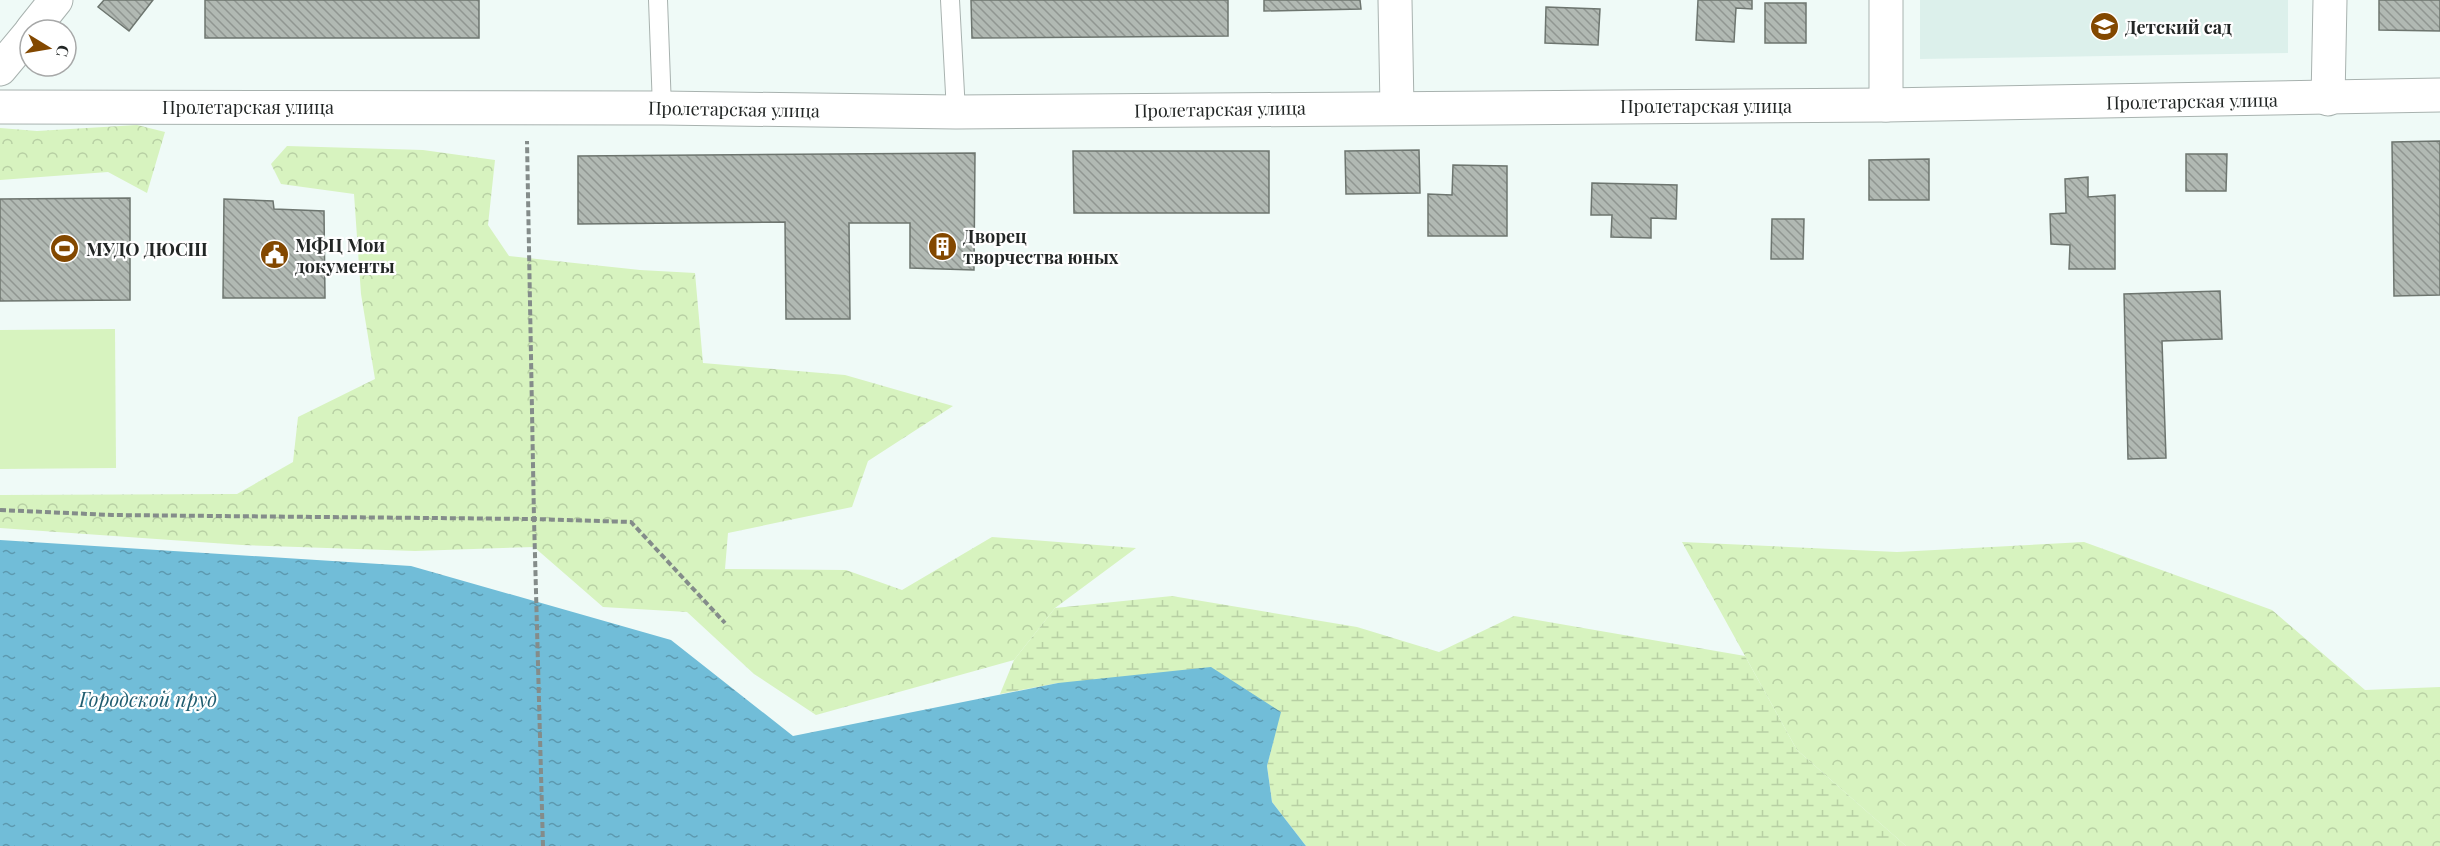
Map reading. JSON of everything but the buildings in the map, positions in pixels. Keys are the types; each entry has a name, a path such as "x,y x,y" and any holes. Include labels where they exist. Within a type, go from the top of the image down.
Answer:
{"street":[{"path":"42,18 57,0"},
{"path":"1395,0 1397,107"},
{"path":"1886,0 1886,105"},
{"path":"2328,99 2330,0"},
{"path":"0,69 18,47"},
{"name":"Пролетарская улица","path":"0,107 662,108 956,112 1886,105 2440,96"}],"lane":[{"path":"657,0 662,108"},
{"path":"950,0 956,112"}],"path":[{"path":"526,108 543,846"},
{"path":"0,510 112,515 631,522 725,623"}],"shaded area":[{"name":"Детский сад","path":"1920,0 2288,0 2288,53 1920,59"}],"green space":[{"path":"137,125 165,132 147,193 108,172 0,180 0,128 37,131"},
{"path":"287,146 423,150 495,160 488,225 509,256 640,270 695,273 703,363 845,375 953,406 868,461 852,507 728,533 725,569 846,570 902,590 992,537 1136,548 1055,608 1014,660 816,715 754,674 687,612 603,607 534,547 415,551 242,545 0,528 0,495 237,494 293,462 298,417 375,379 361,294 354,194 281,184 271,164"},
{"path":"115,329 116,468 0,469 0,330"},
{"path":"1682,542 1897,552 2084,542 2272,610 2365,690 2440,687 2440,846 1906,846 1797,750"},
{"path":"1172,596 1357,627 1439,652 1514,616 1745,656 1797,750 1906,846 1306,846 1272,802 1267,766 1280,712 1058,683 1000,694 1014,660 1055,608"}],"water":[{"name":"Городской пруд","path":"0,540 411,566 671,640 793,736 1058,683 1211,667 1281,712 1267,766 1272,802 1306,846 0,846"}],"place":[{"name":"Детский сад","path":"2104,27"},
{"name":"Дворец творчества юных","path":"942,246"},
{"name":"МУДО ДЮСШ","path":"65,249"},
{"name":"МФЦ Мои документы","path":"274,255"}]}
